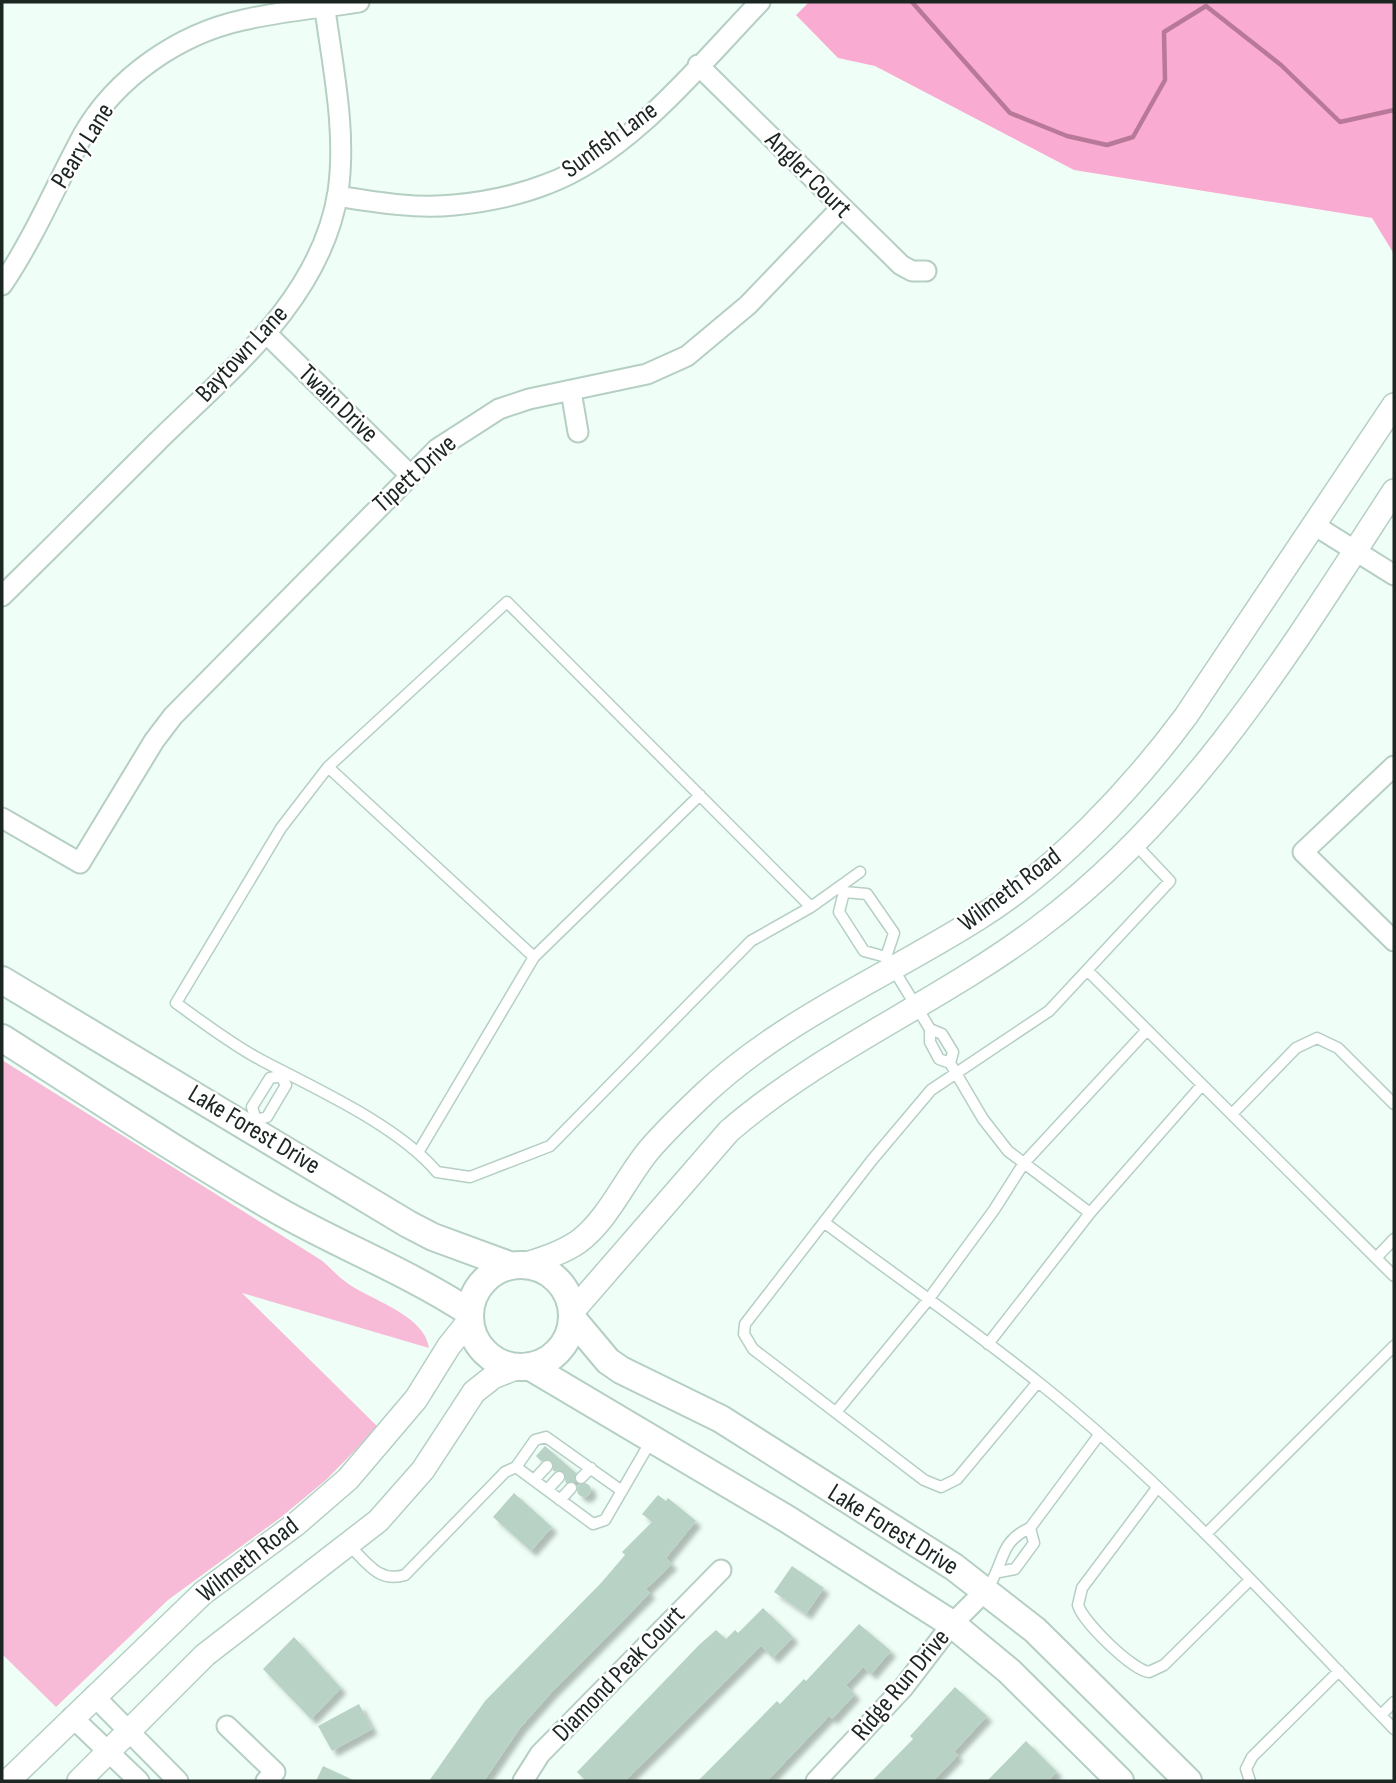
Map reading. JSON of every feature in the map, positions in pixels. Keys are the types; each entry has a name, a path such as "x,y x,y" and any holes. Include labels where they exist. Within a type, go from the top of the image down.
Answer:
{"main road":[{"name":"Lake Forest Drive","path":"2,981 253,1124 408,1224 433,1237 518,1266"},
{"path":"2,1038 276,1210 332,1240 428,1285 469,1317 474,1335 487,1354 524,1366 540,1363 559,1350 572,1315 568,1297 555,1279 518,1266 484,1282 469,1317"},
{"name":"Lake Forest Drive","path":"572,1315 608,1361 721,1419 930,1551 992,1581 1053,1647 1188,1781"},
{"name":"Lake Forest Drive","path":"524,1366 652,1439 907,1593 952,1624 1009,1671 1120,1781"}],"street":[{"name":"Peary Lane","path":"2,285 85,132 111,98 142,69 185,40 242,20 324,5 359,2"},
{"name":"Sunfish Lane","path":"337,196 395,205 453,205 507,196 548,184 583,166 622,138 761,2"},
{"name":"Baytown Lane","path":"2,596 267,334 308,274 337,196 341,165 339,117 324,5"},
{"name":"Angler Court","path":"698,65 901,265 912,271 926,271"},
{"name":"Tipett Drive","path":"2,818 80,863 154,741 173,716 437,449 499,409 647,374 687,356 748,305 841,208"},
{"name":"Twain Drive","path":"267,334 410,474"},
{"path":"571,391 578,432"},
{"name":"Wilmeth Road","path":"518,1266 560,1252 592,1229 649,1150 708,1090 762,1048 889,962 979,918 1030,880 1095,820 1165,745 1394,405"},
{"name":"Wilmeth Road","path":"572,1315 729,1131 791,1083 1040,927 1133,843 1210,760 1394,491"},
{"path":"1314,525 1394,575"},
{"path":"1394,766 1303,852 1394,940"},
{"name":"Wilmeth Road","path":"8,1781 203,1593 296,1524 348,1479 416,1399 469,1317"},
{"name":"Wilmeth Road","path":"79,1781 205,1655 239,1626 378,1521 423,1470 474,1392 493,1377 524,1366"},
{"name":"Diamond Peak Court","path":"523,1781 540,1754 721,1570"},
{"name":"Ridge Run Drive","path":"816,1781 903,1688 952,1624 992,1581"},
{"path":"94,1696 178,1781"},
{"path":"72,1717 139,1781"},
{"path":"227,1726 275,1772 266,1781"}],"lane":[{"path":"811,906 507,602 328,767 281,828 176,1003 234,1045 419,1151 438,1172 470,1177 550,1146 751,941 842,888 860,872"},
{"path":"328,767 534,957"},
{"path":"419,1151 534,957 700,795"},
{"path":"1038,1382 957,1479 942,1487 924,1480 753,1349 744,1334 750,1314 931,1090 1049,1011 1170,881 1133,843"},
{"path":"842,888 867,894 894,933 889,962"},
{"path":"842,888 839,912 864,951 889,962 930,1029 942,1034 953,1052 950,1063"},
{"path":"1088,971 1394,1276"},
{"path":"930,1029 930,1042 940,1059 950,1063 957,1072 997,1138 1024,1163 1090,1213"},
{"path":"836,1412 928,1300 994,1210 1024,1163 1147,1030"},
{"path":"1231,1114 1296,1048 1317,1038 1338,1048 1394,1104"},
{"path":"283,1073 286,1085 267,1117 253,1124 252,1107 270,1078 283,1073"},
{"path":"988,1345 1090,1213 1202,1085"},
{"path":"825,1223 1038,1382 1099,1435 1206,1534 1394,1729"},
{"path":"1376,1258 1394,1239"},
{"path":"1206,1534 1394,1346"},
{"path":"992,1581 1001,1555 1014,1535 1030,1528 1099,1435"},
{"path":"349,1545 379,1575 392,1579 405,1575 505,1472 516,1467 535,1440 546,1437 560,1452 577,1458 622,1491"},
{"path":"516,1467 593,1524 606,1520 652,1439"},
{"path":"569,1466 577,1458"},
{"path":"534,1480 547,1466"},
{"path":"581,1478 591,1468"},
{"path":"547,1490 559,1476"},
{"path":"560,1500 571,1488"},
{"path":"1157,1488 1082,1588 1078,1605 1085,1619 1134,1666 1149,1672 1164,1665 1250,1580"},
{"path":"992,1581 1015,1569 1034,1543 1030,1528"},
{"path":"1250,1781 1246,1769 1252,1757 1339,1671"},
{"path":"1381,1715 1394,1702"}],"shaded area":[{"path":"809,2 1394,2 1394,254 1372,218 1074,170 875,66 838,58 796,15"},
{"path":"2,1060 321,1260 350,1285 409,1318 425,1337 429,1348 242,1293 378,1427 326,1480 280,1518 168,1600 56,1707 2,1654"}],"building":[{"path":"545,1446 576,1473 575,1482 566,1483 563,1471 553,1471 551,1460 541,1461 536,1456"},
{"path":"584,1483 589,1485 589,1495 584,1497 579,1495 577,1490 579,1485"},
{"path":"514,1493 552,1527 531,1551 493,1517"},
{"path":"658,1495 666,1501 668,1498 696,1521 666,1558 672,1564 646,1589 650,1593 520,1728 484,1781 429,1781 485,1701 601,1583 625,1555 622,1552 652,1522 642,1514"},
{"path":"792,1566 824,1588 806,1614 774,1592"},
{"path":"763,1608 793,1637 773,1658 761,1646 625,1781 586,1781 577,1772 716,1630 726,1639 735,1630 738,1633"},
{"path":"859,1624 891,1651 871,1674 863,1667 846,1685 855,1694 832,1719 829,1716 767,1781 698,1781 777,1701 780,1704 804,1679 806,1681"},
{"path":"294,1637 341,1688 311,1719 263,1669"},
{"path":"955,1687 987,1716 954,1752 958,1755 933,1781 872,1781 913,1739 910,1736"},
{"path":"359,1704 372,1729 332,1751 318,1726"},
{"path":"1026,1741 1057,1772 1048,1781 987,1781"},
{"path":"323,1766 355,1781 316,1781"}],"waterway":[{"path":"912,2 1010,113 1067,136 1107,145 1133,137 1165,80 1164,32 1206,6 1281,65 1340,122 1394,110"}]}
